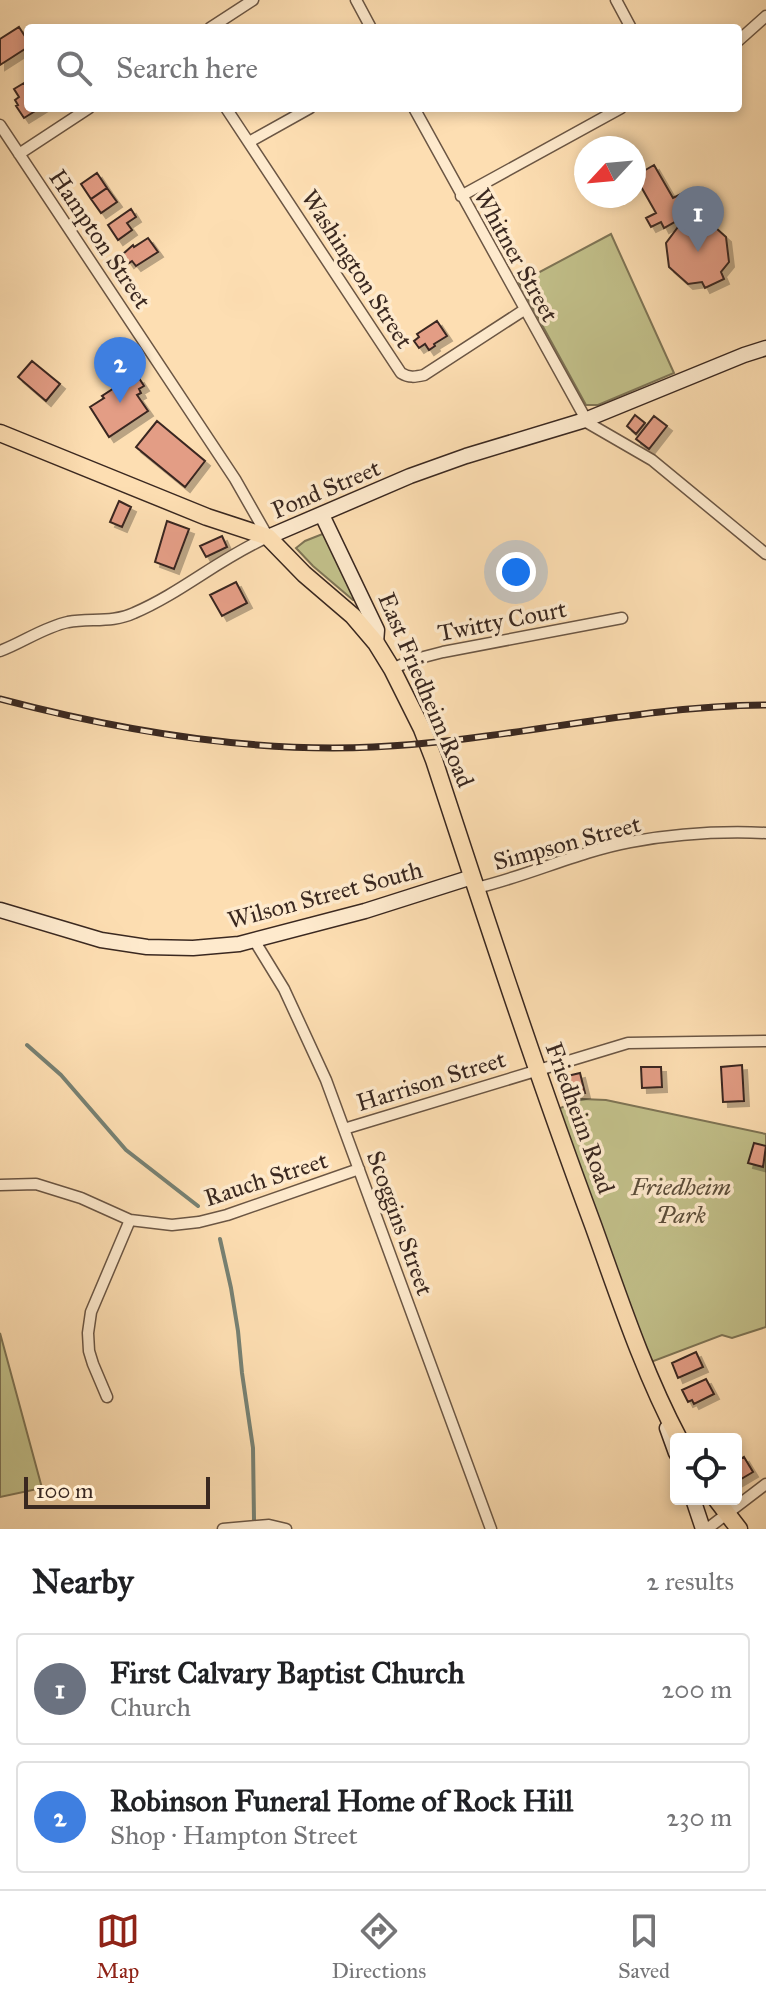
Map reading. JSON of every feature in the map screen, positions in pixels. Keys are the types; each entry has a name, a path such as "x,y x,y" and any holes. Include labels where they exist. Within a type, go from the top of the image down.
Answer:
{"main road":[{"path":"0,433 207,517 268,537 304,574 353,616 376,643"},
{"name":"East Friedheim Road","path":"376,643 422,729 474,883"},
{"name":"Friedheim Road","path":"474,883 536,1070 660,1401"},
{"path":"660,1401 676,1433"},
{"path":"720,1505 739,1529"}],"street":[{"path":"216,24 253,0"},
{"path":"356,0 369,24"},
{"path":"616,0 629,24"},
{"path":"742,37 766,16"},
{"path":"19,154 83,112"},
{"name":"Washington Street","path":"229,112 401,373 407,377 424,375 524,310"},
{"path":"249,142 303,112"},
{"name":"Whitner Street","path":"416,112 585,420"},
{"path":"461,196 614,112"},
{"name":"Hampton Street","path":"0,125 235,479 268,537"},
{"name":"Pond Street","path":"0,651 56,625 131,615 235,552 410,476 585,420 766,348"},
{"path":"585,420 652,460 766,554"},
{"name":"East Friedheim Road","path":"322,515 377,630 376,643"},
{"name":"Twitty Court","path":"392,669 443,652 622,618"},
{"name":"Simpson Street","path":"474,883 629,842 688,835 766,833"},
{"name":"Wilson Street South","path":"0,910 101,940 147,947 193,948 239,944 474,883"},
{"name":"Scoggins Street","path":"254,940 284,989 316,1057 491,1529"},
{"name":"Harrison Street","path":"344,1129 628,1043 766,1041"},
{"name":"Rauch Street","path":"0,1185 36,1184 81,1198 130,1220 172,1225 199,1222 255,1207 359,1169"},
{"path":"107,1397 89,1351 88,1333 91,1312 130,1220"},
{"name":"Friedheim Road","path":"660,1401 670,1437"},
{"path":"695,1505 705,1529 766,1484"},
{"path":"223,1529 269,1525 286,1529"}],"green space":[{"path":"611,234 674,373 598,405 586,405 519,283"},
{"path":"325,533 355,600 296,548"},
{"name":"Friedheim Park","path":"582,1099 606,1100 766,1134 766,1327 732,1338 722,1335 651,1362 558,1109"},
{"path":"0,1333 42,1488 0,1497"}],"building":[{"path":"19,27 24,35 24,50 0,65 0,39"},
{"path":"24,83 24,112 34,112 24,118 16,106 15,100 19,97 14,89"},
{"path":"654,165 673,198 691,189 701,207 664,228 661,222 651,227 646,218 656,213 646,195 646,170"},
{"path":"97,173 107,188 91,199 81,184"},
{"path":"107,188 117,202 101,213 91,199"},
{"path":"131,209 136,217 127,223 132,230 118,240 108,225"},
{"path":"707,220 726,237 729,262 721,272 724,279 705,288 702,282 688,284 669,267 666,243 681,223"},
{"path":"148,238 158,252 136,266 132,261 129,263 123,254"},
{"path":"437,321 447,336 429,350 425,344 419,348 414,341 419,337 417,334"},
{"path":"32,361 60,384 46,401 18,377"},
{"path":"131,377 134,381 139,378 144,386 137,395 148,411 109,437 90,407"},
{"path":"635,415 645,423 636,434 627,426"},
{"path":"654,416 667,426 649,449 636,439"},
{"path":"157,421 205,461 185,487 136,447"},
{"path":"119,501 131,507 122,527 110,522"},
{"path":"167,521 189,529 174,569 155,562"},
{"path":"222,536 227,547 206,557 200,546"},
{"path":"236,582 247,603 222,616 210,595"},
{"path":"742,1065 744,1101 723,1102 721,1067"},
{"path":"641,1067 661,1067 662,1087 642,1088"},
{"path":"580,1073 585,1093 564,1098 559,1078"},
{"path":"754,1143 766,1146 763,1167 748,1163"},
{"path":"696,1352 703,1367 678,1378 672,1363"},
{"path":"706,1379 714,1394 694,1404 692,1400 688,1402 682,1390"},
{"path":"742,1458 753,1472 742,1478"}],"waterway":[{"path":"27,1045 61,1075 126,1150 198,1206"},
{"path":"220,1239 238,1331 253,1448 254,1520"}],"railway":[{"path":"0,699 138,730 232,743 326,748 422,744 667,711 766,705"}],"place":[{"name":"First Calvary Baptist Church","path":"698,252"},
{"name":"Robinson Funeral Home of Rock Hill","path":"120,403"}]}
